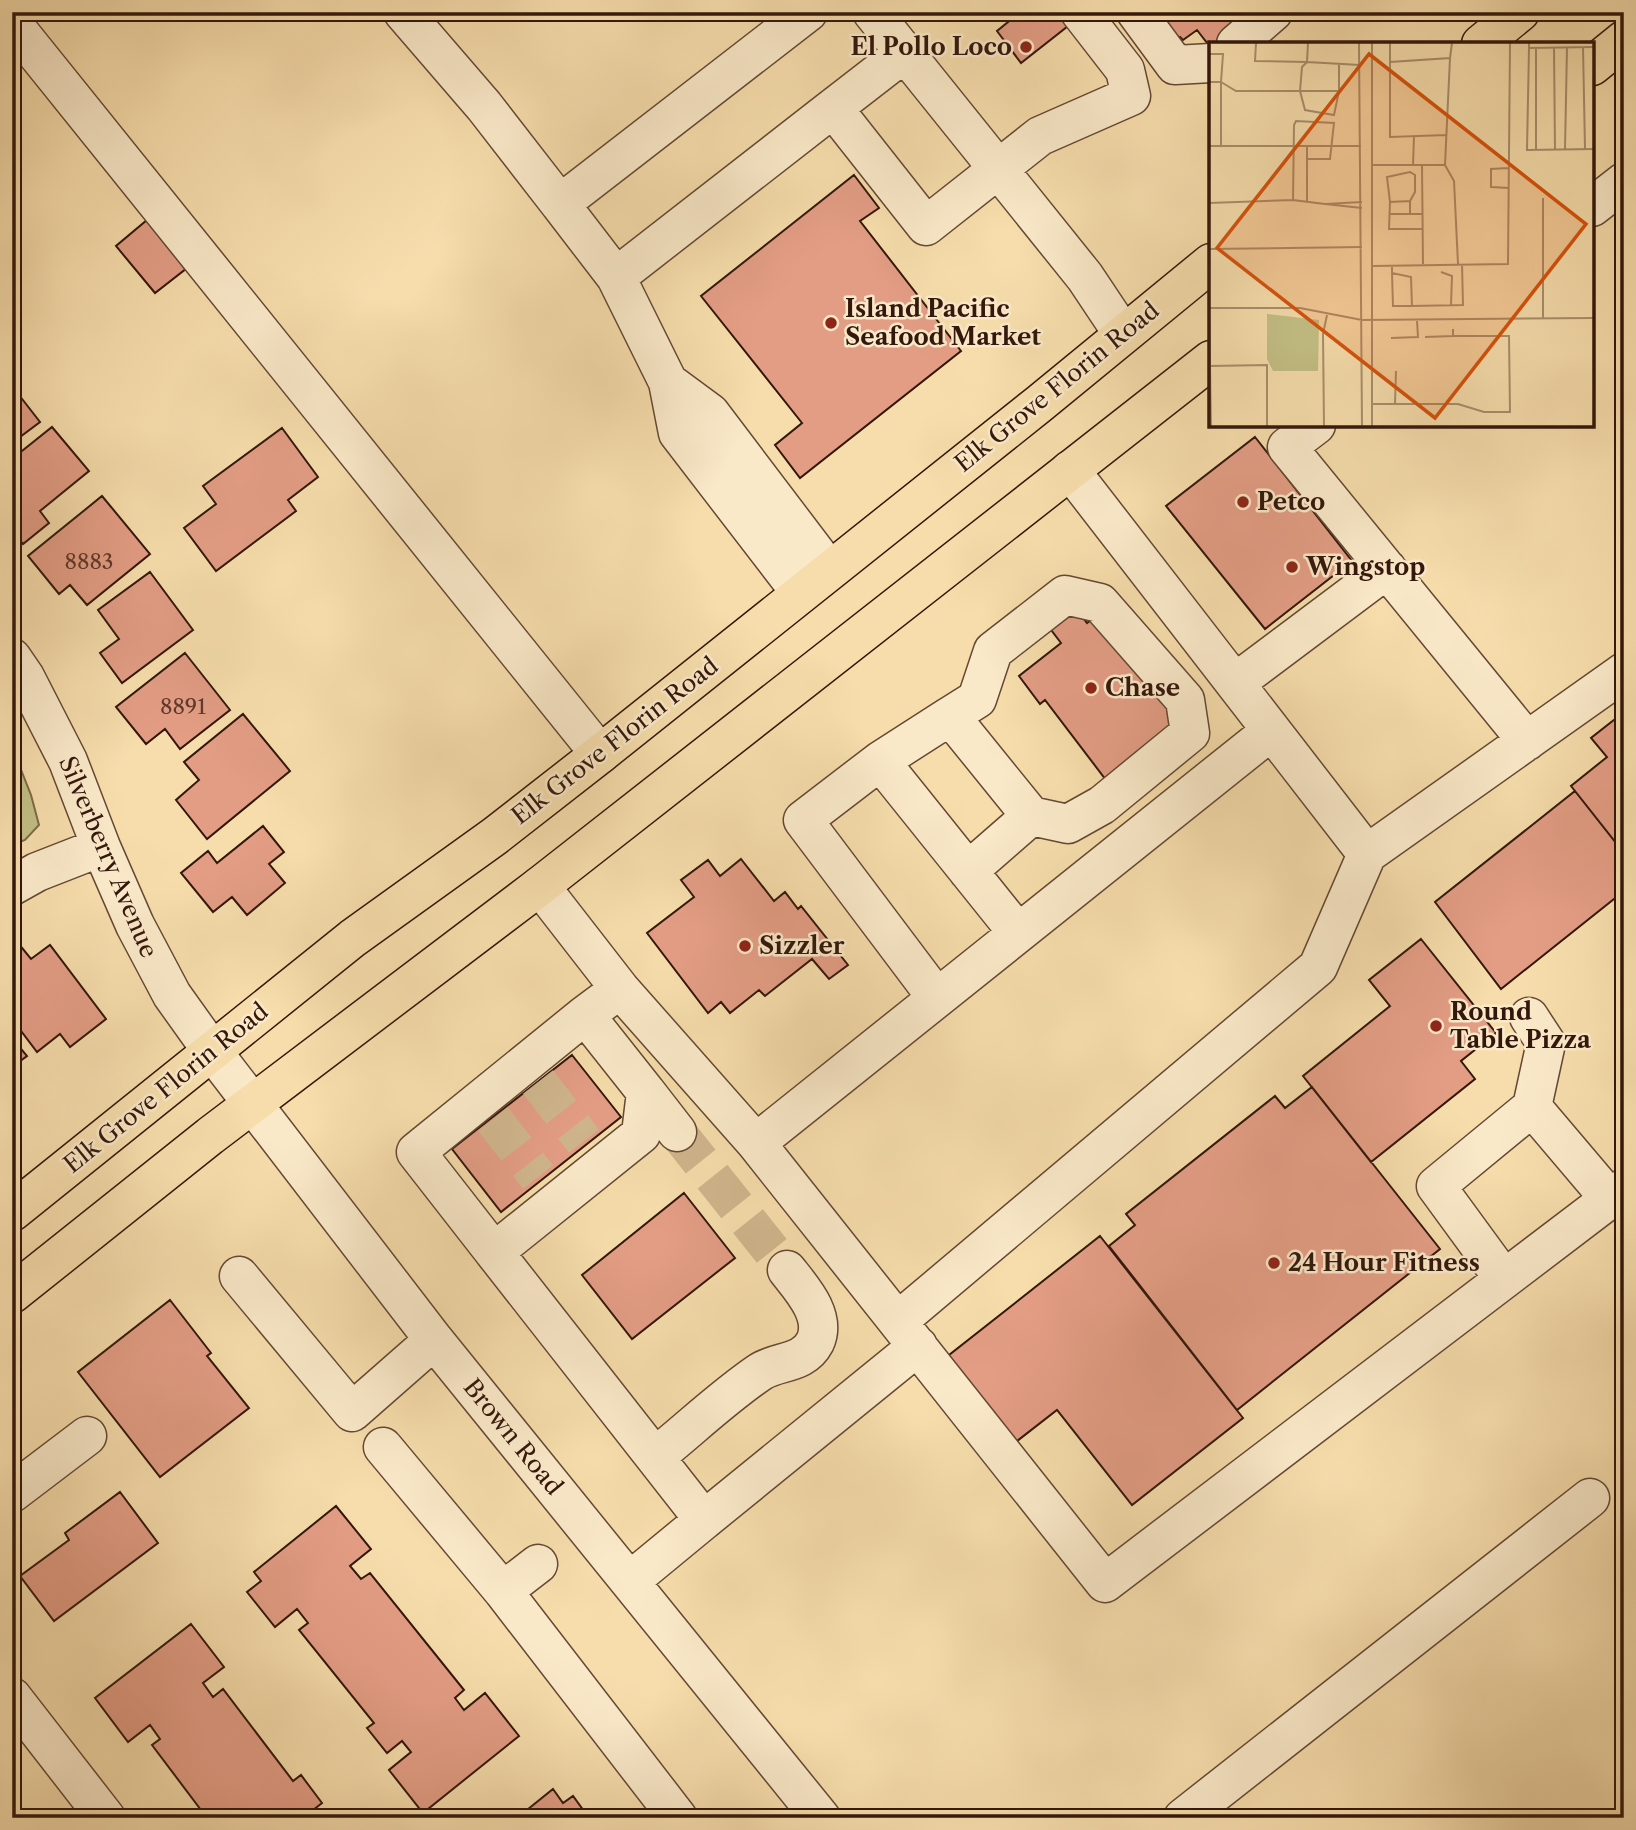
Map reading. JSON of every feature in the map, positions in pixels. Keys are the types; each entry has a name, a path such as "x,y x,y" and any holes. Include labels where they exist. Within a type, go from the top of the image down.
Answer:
{"main road":[{"path":"1483,42 1520,12"},
{"path":"1594,64 1624,40"},
{"name":"Elk Grove Florin Road","path":"12,1212 354,938 495,836 600,754 1039,404 1209,265"},
{"path":"12,1294 254,1104 540,886 1209,362"}],"street":[{"path":"403,12 484,106 616,277 668,382 710,413 815,582"},
{"path":"560,204 807,12"},
{"path":"872,12 1085,277 1123,334"},
{"path":"833,108 926,226 1040,136 1130,96 1125,70 1080,12"},
{"path":"1136,12 1175,65 1209,63"},
{"path":"1238,42 1273,12"},
{"path":"12,23 600,754"},
{"path":"616,277 904,53"},
{"path":"1594,205 1624,182"},
{"path":"1313,427 1287,447 1527,740"},
{"path":"1070,470 1367,854"},
{"path":"1235,683 1387,569"},
{"path":"937,998 803,820 880,761 950,716 977,699 993,651 1065,595 1100,603 1185,700 1191,733 1102,805 1068,824 1031,816 950,716"},
{"name":"Silverberry Avenue","path":"12,658 25,677 68,761 100,847 164,982 212,1051"},
{"path":"630,1581 704,1520 1318,967 1367,854 1624,672"},
{"path":"756,1143 1271,731"},
{"path":"880,761 1018,933"},
{"path":"968,870 1031,816"},
{"path":"12,886 37,872 100,847"},
{"path":"540,886 620,989 756,1143 1105,1583 1617,1193 1532,1107"},
{"path":"620,989 585,1016 531,1073 486,1110 416,1152 704,1520"},
{"path":"585,1016 677,1132"},
{"path":"1504,1279 1436,1186 1532,1107 1546,1043 1529,1017"},
{"name":"Brown Road","path":"212,1051 435,1340 821,1818"},
{"path":"494,1252 548,1189 593,1153 641,1134 646,1093"},
{"path":"655,1457 763,1370 804,1356 815,1341 818,1325 813,1306 787,1270"},
{"path":"239,1276 352,1412 435,1340"},
{"path":"12,1493 87,1436"},
{"path":"383,1447 503,1591 678,1818"},
{"path":"1183,1818 1590,1498"},
{"path":"503,1591 538,1564"},
{"path":"12,1697 106,1818"}],"shaded area":[{"path":"12,747 31,795 39,825 25,840 12,845"}],"building":[{"name":"El Pollo Loco","path":"1001,12 1057,12 1068,26 1021,63 997,31 1008,22"},
{"path":"1156,12 1247,12 1224,42 1209,42 1209,45 1197,30 1183,40 1180,37 1177,39"},
{"name":"Island Pacific Seafood Market","path":"854,175 879,208 860,221 961,351 800,478 775,445 802,423 701,296"},
{"path":"147,220 187,268 155,293 116,246"},
{"path":"12,386 40,422 12,443"},
{"path":"52,427 89,471 40,511 49,523 23,544 12,531 12,459"},
{"path":"282,428 318,477 288,500 296,511 216,571 184,528 216,504 203,486"},
{"path":"1255,437 1352,561 1265,629 1166,506"},
{"path":"102,496 150,554 87,605 70,585 59,594 28,556"},
{"path":"150,572 193,630 122,683 100,653 119,639 98,610"},
{"name":"Chase","path":"1075,607 1087,623 1091,620 1176,716 1174,727 1106,780 1045,700 1040,704 1019,676 1061,643 1042,618"},
{"path":"185,653 230,710 180,749 165,729 146,744 116,707"},
{"path":"1624,712 1624,853 1571,786 1607,757 1591,738"},
{"path":"243,714 290,771 207,839 176,800 199,780 184,762"},
{"path":"1575,791 1624,853 1624,891 1501,989 1435,902"},
{"path":"263,826 284,852 269,864 285,883 247,915 232,897 213,912 181,873 208,851 217,863"},
{"name":"Sizzler","path":"741,859 774,901 785,892 798,909 801,906 848,965 829,979 812,959 765,996 759,990 730,1013 721,1002 708,1013 647,933 694,897 681,880 708,860 720,876"},
{"path":"1421,939 1496,1033 1461,1061 1475,1079 1371,1162 1303,1076 1390,1006 1369,980"},
{"path":"18,943 31,959 50,945 106,1019 70,1047 60,1034 37,1052 12,1019 12,947"},
{"path":"12,1038 27,1056 12,1067"},
{"path":"572,1055 621,1117 501,1212 452,1149"},
{"path":"1312,1087 1440,1249 1237,1410 1109,1246 1135,1225 1126,1214 1275,1096 1285,1108"},
{"path":"684,1193 735,1258 632,1339 582,1275"},
{"path":"1100,1236 1243,1418 1132,1505 1057,1410 1012,1445 944,1359"},
{"path":"170,1300 211,1353 207,1356 249,1408 160,1477 78,1372"},
{"path":"120,1492 158,1543 54,1621 20,1576 69,1540 65,1533"},
{"path":"336,1506 371,1549 350,1566 361,1579 370,1573 464,1690 455,1698 464,1710 485,1693 519,1736 423,1813 389,1770 411,1752 402,1741 387,1753 367,1728 374,1723 299,1630 308,1623 297,1609 275,1627 247,1592 261,1581 254,1572"},
{"path":"191,1624 224,1667 203,1683 213,1697 223,1689 293,1781 301,1775 322,1803 308,1814 311,1818 207,1818 152,1745 160,1739 150,1725 128,1742 95,1698"},
{"path":"553,1789 563,1803 573,1796 589,1818 517,1818"}],"tunnel":[{"path":"538,1082 584,1141"},
{"path":"493,1119 538,1177"},
{"path":"677,1132 787,1270"}],"place":[{"name":"El Pollo Loco","path":"1026,47"},
{"name":"Island Pacific Seafood Market","path":"831,323"},
{"name":"Petco","path":"1243,502"},
{"name":"Wingstop","path":"1292,567"},
{"name":"Chase","path":"1091,688"},
{"name":"Sizzler","path":"745,946"},
{"name":"Round Table Pizza","path":"1436,1026"},
{"name":"24 Hour Fitness","path":"1274,1263"}]}
